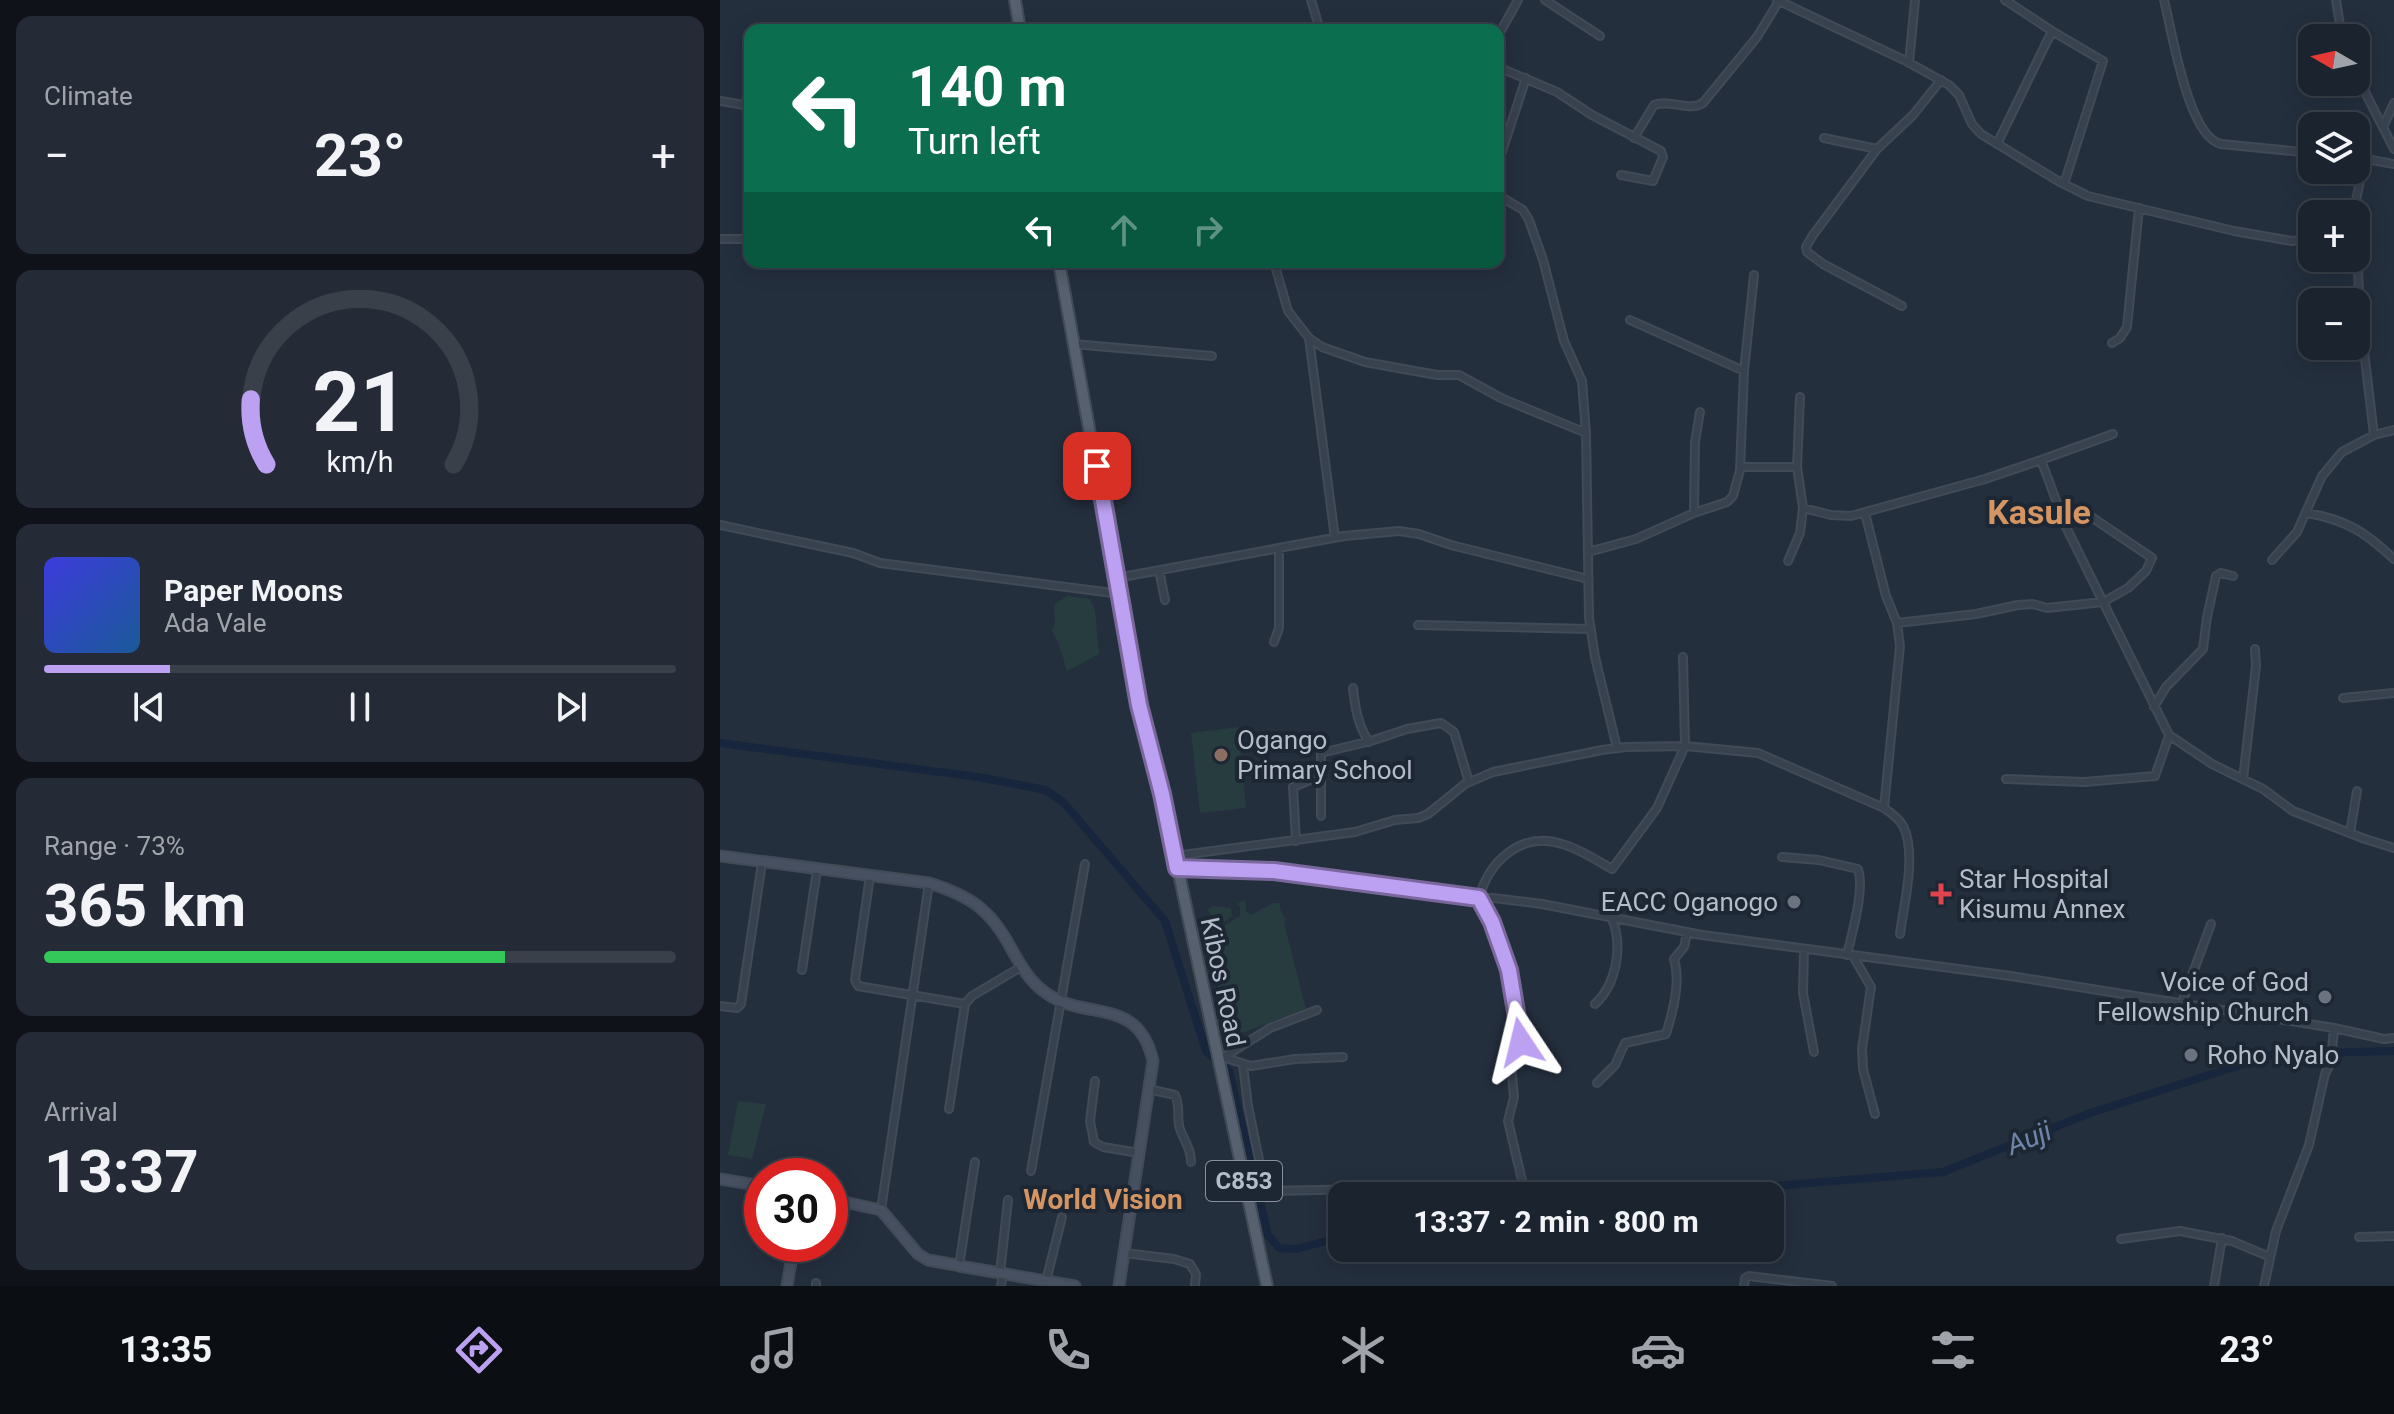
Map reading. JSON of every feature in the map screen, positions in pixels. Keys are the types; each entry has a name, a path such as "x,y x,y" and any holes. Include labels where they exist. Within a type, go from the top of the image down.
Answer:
{"main road":[{"path":"1015,0 1019,24"},
{"name":"Kibos Road","path":"1060,268 1139,705 1162,794 1267,1286"}],"street":[{"path":"1311,0 1318,24"},
{"path":"1504,25 1518,0"},
{"path":"1545,0 1600,36"},
{"path":"1634,138 1654,105 1675,103 1693,107 1703,103 1757,37 1778,0 1941,80 1959,95 1976,129 2088,196 2247,233 2298,240"},
{"path":"1909,63 1915,0"},
{"path":"2005,0 2103,61 2064,184"},
{"path":"2164,0 2184,86 2208,138 2221,144 2298,152"},
{"path":"2336,0 2340,24"},
{"path":"1997,144 2052,31"},
{"path":"1504,69 1557,92 1634,138 1658,148 1663,157 1653,181 1621,175"},
{"path":"1504,146 1526,78"},
{"path":"1902,306 1823,264 1807,252 1806,247 1877,149 1913,115 1941,80"},
{"path":"2369,96 2394,149"},
{"path":"720,101 744,105"},
{"path":"2383,127 2394,103"},
{"path":"1824,138 1877,149"},
{"path":"2370,160 2394,164"},
{"path":"1504,199 1523,210 1529,220 1564,341 1582,381 1591,629 1601,688 1617,748"},
{"path":"2112,343 2120,338 2127,327 2139,208"},
{"path":"720,239 744,239"},
{"path":"1276,268 1288,311 1309,338 1333,352 1365,362 1437,375 1459,375 1501,398 1586,433"},
{"path":"2358,272 2360,317 2374,435"},
{"path":"1588,552 1636,539 1731,499 1740,467 1744,371 1754,275"},
{"path":"1630,320 1744,371"},
{"path":"1309,338 1335,538"},
{"path":"1073,344 1212,356"},
{"path":"1788,561 1800,533 1803,508 1797,467 1800,397"},
{"path":"1694,513 1693,467 1700,412"},
{"path":"2272,560 2297,532 2322,476 2342,452 2374,435 2394,430"},
{"path":"1803,508 1831,515 1865,513 1887,504 1985,479 2113,434"},
{"path":"2041,460 2066,527 2169,735 2212,764 2263,789 2293,811 2394,848"},
{"path":"1740,467 1797,467"},
{"path":"1865,513 1886,596 1897,623 1900,646 1884,808"},
{"path":"2307,513 2350,524 2394,559"},
{"path":"1897,623 1976,614 2018,605 2033,604 2047,608 2103,602 2128,588 2146,571 2152,558 2087,514"},
{"path":"720,525 853,553 880,563 1120,594"},
{"path":"1117,578 1364,533 1399,531 1588,579"},
{"path":"1274,642 1279,628 1279,549"},
{"path":"1159,570 1165,600"},
{"path":"2154,707 2166,687 2203,649 2216,576 2221,573 2233,576"},
{"path":"1418,625 1591,629"},
{"path":"2243,779 2255,649"},
{"path":"1523,1182 1508,1115 1514,1097 1510,1053 1521,1042 1522,1035 1503,950 1479,898 1484,879 1509,849 1527,842 1562,843 1612,869 1657,808 1685,746 1683,657"},
{"path":"1353,688 1358,719 1369,742"},
{"path":"2343,698 2394,693"},
{"path":"1321,816 1321,753 1420,726 1441,723 1454,732 1469,782"},
{"path":"2006,779 2084,782 2155,776 2169,735"},
{"path":"1175,856 1355,832 1395,820 1418,818 1428,814 1469,782 1493,772 1617,748 1685,746 1758,753 1884,808 1902,824 1908,841 1908,871 1900,934"},
{"path":"1296,841 1293,787 1320,776"},
{"path":"2350,833 2357,791"},
{"path":"720,856 929,883 971,899 1001,929 1021,967 1035,984 1059,1000 1121,1016 1137,1028 1148,1042 1153,1061 1119,1286"},
{"path":"1782,857 1819,860 1858,869 1859,894 1850,955 1871,987 1862,1049 1863,1069 1875,1114"},
{"path":"720,1006 737,1008 741,1004 762,863"},
{"path":"1031,1171 1085,864"},
{"path":"1177,868 1274,871 1542,904 1687,933 2011,976 2334,1028 2384,1039 2394,1038"},
{"path":"802,970 817,870"},
{"path":"870,876 856,984 862,988 911,997 965,1004"},
{"path":"881,1210 929,883"},
{"path":"1595,1004 1605,991 1618,954 1619,940 1612,919"},
{"path":"2181,1005 2211,924"},
{"path":"1597,1083 1615,1065 1625,1043 1666,1034 1676,991 1674,959 1684,947 1687,933"},
{"path":"1804,949 1803,993 1814,1052"},
{"path":"949,1109 965,1004 972,996 1021,967"},
{"path":"1219,1056 1270,1028 1317,1010"},
{"path":"2264,1286 2270,1257 2286,1204 2305,1157 2325,1074 2331,1062 2334,1028"},
{"path":"1219,1056 1243,1065 1261,1066 1295,1059 1343,1057"},
{"path":"1243,1065 1265,1189 1328,1190"},
{"path":"1095,1081 1090,1121 1094,1142 1103,1147 1139,1153"},
{"path":"1148,1089 1175,1095 1179,1126 1191,1150 1191,1162"},
{"path":"957,1266 975,1162"},
{"path":"720,1179 744,1183"},
{"path":"1001,1286 1008,1200"},
{"path":"848,1203 881,1210 918,1254 928,1260 1075,1286"},
{"path":"1046,1281 1062,1217"},
{"path":"2121,1239 2180,1231 2222,1238 2270,1257"},
{"path":"2359,1237 2394,1236"},
{"path":"2214,1286 2222,1238"},
{"path":"1124,1253 1190,1264 1196,1274 1195,1286"},
{"path":"787,1286 791,1262"},
{"path":"1744,1286 1745,1278 1749,1276 1832,1286"}],"green space":[{"path":"1067,596 1090,599 1095,610 1099,654 1067,671 1052,631 1054,605"},
{"path":"1238,727 1246,808 1200,813 1191,733"},
{"path":"1245,899 1246,911 1251,915 1279,903 1286,919 1284,923 1306,1009 1231,1037 1208,945 1217,941 1224,926 1240,916 1240,906 1237,904"},
{"path":"1212,906 1231,908 1232,916 1222,924 1213,919 1208,910"},
{"path":"738,1101 766,1104 752,1158 728,1155"}],"waterway":[{"path":"720,743 978,777 1046,790 1064,803 1165,921 1206,1051 1229,1071 1268,1235 1279,1248 1296,1249 1328,1241"},
{"name":"Auji","path":"1784,1185 1943,1172 2090,1113 2275,1054 2394,1051"}],"place":[{"name":"Ogango Primary School","path":"1221,755"},
{"name":"Star Hospital Kisumu Annex","path":"1941,894"},
{"name":"EACC Oganogo","path":"1794,902"},
{"name":"Voice of God Fellowship Church","path":"2325,997"},
{"name":"Roho Nyalo","path":"2191,1055"}],"district":[{"name":"Kasule","path":"2039,512"},
{"name":"World Vision","path":"1103,1199"}],"route":[{"path":"1097,466 1139,705 1177,868 1274,871 1479,898 1492,922 1509,970 1521,1042"}]}
